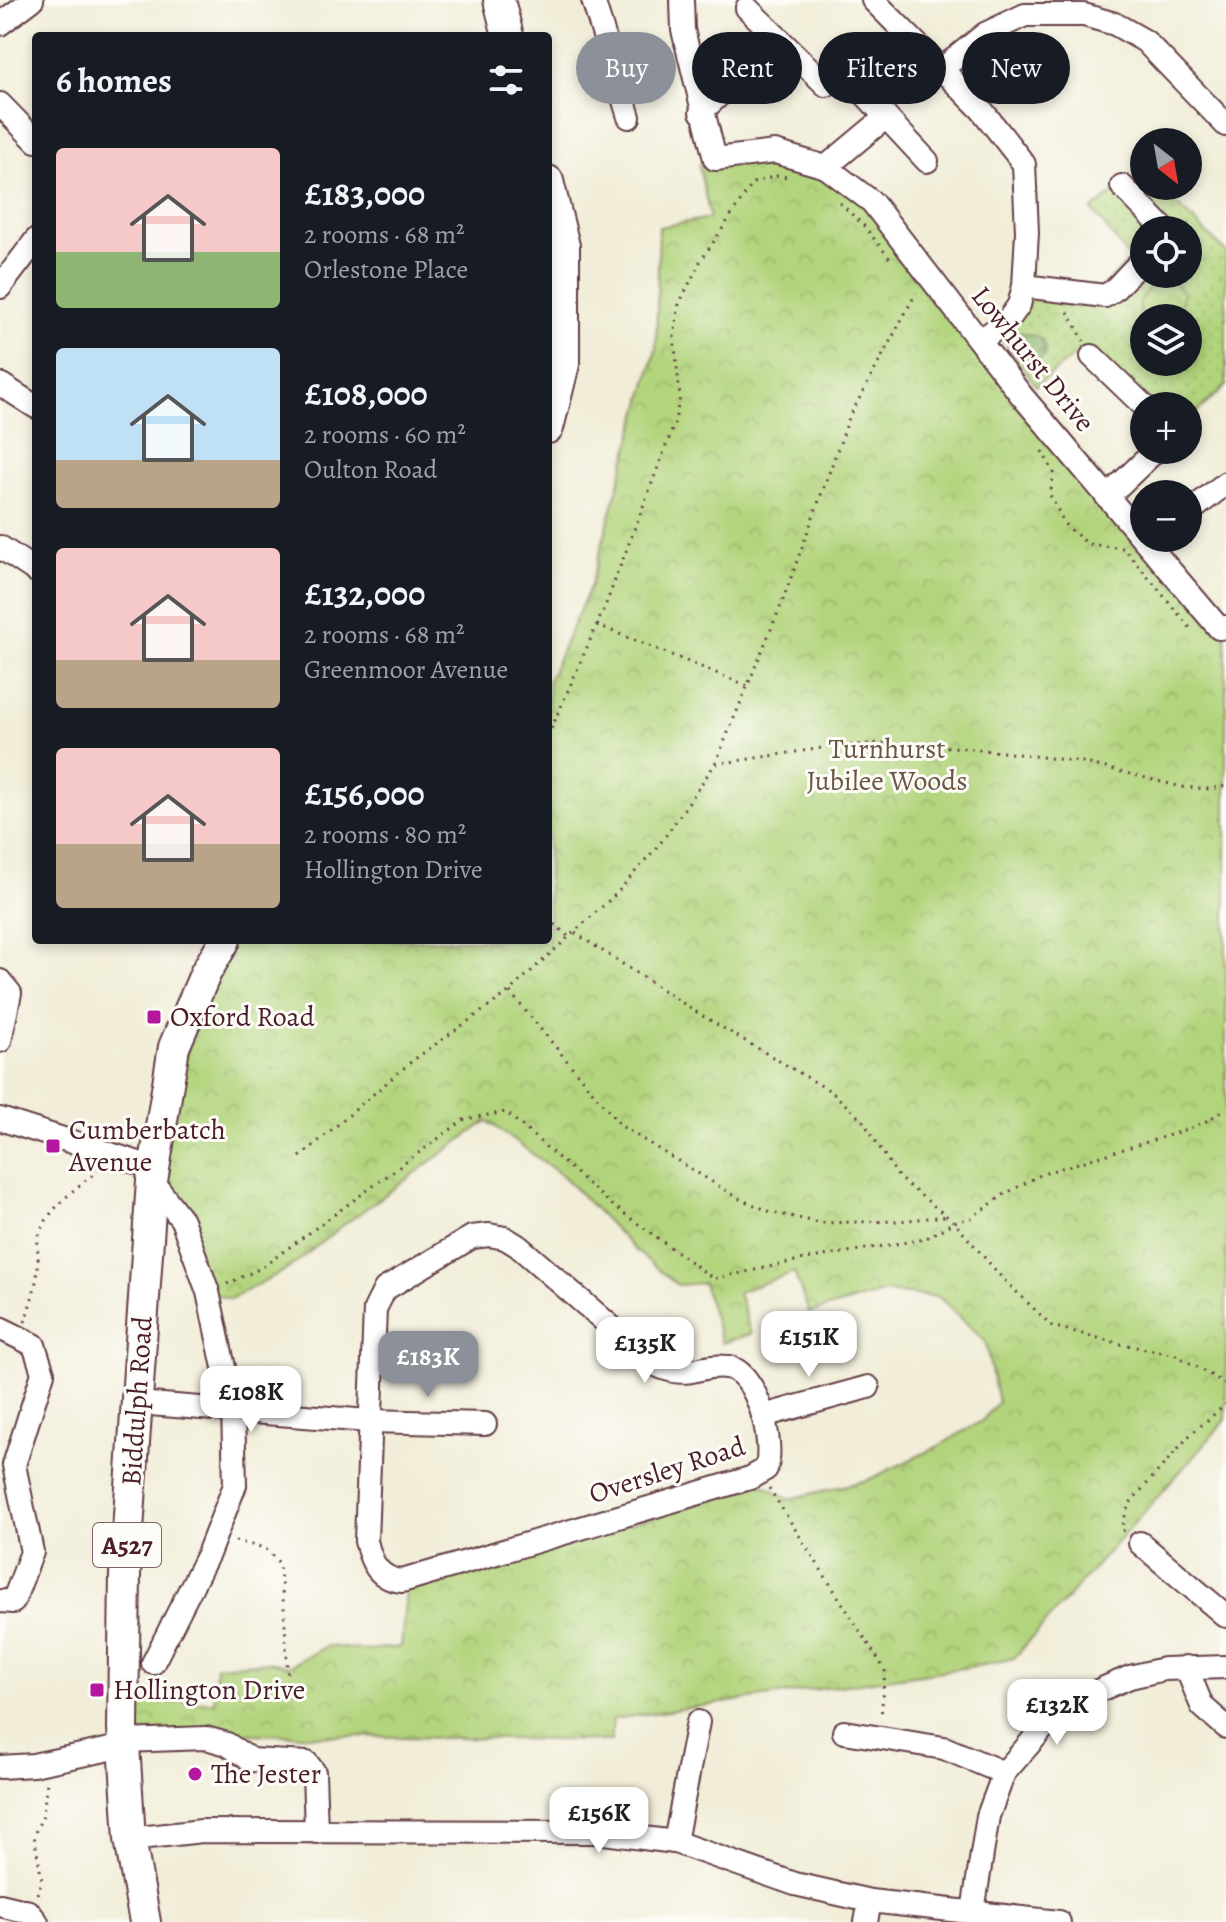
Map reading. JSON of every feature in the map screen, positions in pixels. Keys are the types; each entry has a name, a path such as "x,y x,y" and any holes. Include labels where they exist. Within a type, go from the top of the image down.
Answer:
{"main road":[{"path":"499,0 507,32"},
{"path":"552,197 564,246 564,364 552,412"},
{"name":"Biddulph Road","path":"145,1922 130,1839 124,1743 125,1574 153,1174 174,1047 206,972 223,944"}],"street":[{"path":"0,24 32,0"},
{"path":"593,0 629,117"},
{"path":"682,0 683,30 701,112"},
{"path":"873,0 906,32"},
{"path":"747,8 772,32"},
{"path":"946,66 985,34 1025,15 1084,15 1115,24 1145,41 1226,125"},
{"path":"802,62 818,77"},
{"path":"946,71 981,109 1024,164 1027,232 1024,286 1019,305 1009,319 980,341"},
{"path":"0,104 32,137"},
{"path":"701,112 710,104"},
{"path":"874,104 927,161"},
{"name":"Lowhurst Drive","path":"701,112 715,159 775,152 826,167 872,202 1022,396 1107,497 1130,519"},
{"path":"826,167 886,117"},
{"path":"1122,186 1151,216"},
{"path":"0,287 32,245"},
{"path":"1024,286 1105,296 1130,273"},
{"path":"1092,356 1130,393"},
{"path":"0,384 32,404"},
{"path":"1107,497 1141,464"},
{"path":"1202,502 1226,483"},
{"path":"0,547 32,568"},
{"name":"Lowhurst Drive","path":"1160,552 1219,628 1226,627"},
{"path":"0,981 10,993 0,1041"},
{"path":"0,1119 116,1156 153,1174 182,1220 208,1292 233,1410 235,1485 215,1536 153,1663"},
{"name":"Oversley Road","path":"489,1235 505,1238 518,1246 654,1364 670,1372 687,1373 728,1367 739,1371 748,1380 763,1416 770,1459 760,1475 402,1581 391,1580 378,1572 370,1558 366,1541 369,1421 375,1309 385,1289 472,1237 489,1235"},
{"path":"0,1328 34,1345 43,1373 7,1463 32,1552 13,1602 0,1601"},
{"path":"763,1416 868,1387"},
{"path":"137,1403 369,1421 485,1424"},
{"path":"1140,1543 1159,1571 1226,1616"},
{"path":"1186,1667 1202,1706 1226,1727"},
{"path":"973,1911 988,1816 1004,1773 1046,1725 1095,1692 1130,1677 1164,1669 1226,1667"},
{"path":"675,1842 698,1722"},
{"path":"844,1732 944,1748 1004,1773"},
{"path":"0,1767 50,1762 124,1743 206,1738 227,1744 251,1760 307,1763 314,1772 316,1832"},
{"path":"130,1839 202,1831 596,1832 675,1842 868,1912 973,1911 1059,1922"},
{"path":"0,1905 33,1917"}],"path":[{"path":"552,727 597,625 674,425 680,397 674,336 679,304 700,262 737,202 753,183 776,176 794,177"},
{"path":"835,199 864,226 899,270"},
{"path":"1057,291 1092,356"},
{"path":"300,1157 412,1061 510,991 616,894 662,841 715,764 781,605 849,418 916,292"},
{"path":"1040,448 1054,473 1050,495 1066,526 1088,544 1124,548 1191,629"},
{"path":"597,625 748,686"},
{"path":"715,764 829,747 881,743 969,748 1082,762 1182,787 1210,789 1226,786"},
{"path":"552,922 570,938"},
{"path":"575,933 701,1015 832,1092 863,1121 899,1178 954,1222 1003,1279 1052,1326 1176,1355 1226,1384"},
{"path":"510,991 621,1126 740,1199 771,1212 820,1223 946,1216"},
{"path":"208,1292 261,1268 465,1119 506,1112 611,1204 714,1279 800,1260 925,1239 954,1222 971,1218 1005,1194 1042,1174 1173,1134 1203,1123 1226,1109"},
{"path":"21,1337 36,1283 39,1263 36,1248 41,1229 73,1191 116,1156"},
{"path":"1121,1529 1129,1504 1189,1436 1226,1404"},
{"path":"760,1475 885,1670 879,1737"},
{"path":"215,1536 265,1548 279,1563 288,1679"},
{"path":"33,1917 42,1881 34,1835 43,1815 50,1762"}],"green space":[{"name":"Turnhurst Jubilee Woods","path":"775,152 872,202 1130,512 1130,552 1164,552 1226,627 1226,1420 1014,1658 613,1719 611,1741 141,1732 123,1728 124,1703 214,1702 216,1666 269,1662 289,1666 327,1646 364,1650 401,1647 406,1591 763,1484 789,1499 868,1480 937,1447 983,1420 998,1402 985,1341 939,1297 886,1292 809,1313 794,1272 738,1292 751,1334 722,1343 703,1283 677,1285 635,1250 563,1176 487,1121 288,1269 230,1299 208,1292 182,1220 144,1177 224,944 552,944 552,672 591,585 656,349 659,227 710,218 699,165"},
{"path":"1130,180 1130,200 1172,200 1189,216 1130,216 1130,259 1092,210"},
{"path":"1202,229 1226,252 1226,386 1202,407 1202,392 1130,392 1084,348 1036,386 1001,338 1038,281 1098,289 1130,261 1130,288 1202,288"},
{"path":"1179,288 1184,293 1181,304 1140,304 1148,289"},
{"path":"1010,330 1039,337 1045,347 1045,355 1035,363 1015,354 1001,338"}],"place":[{"name":"Oxford Road","path":"154,1017"},
{"name":"Cumberbatch Avenue","path":"53,1146"},
{"name":"Hollington Drive","path":"97,1690"},
{"name":"The Jester","path":"195,1774"}]}
